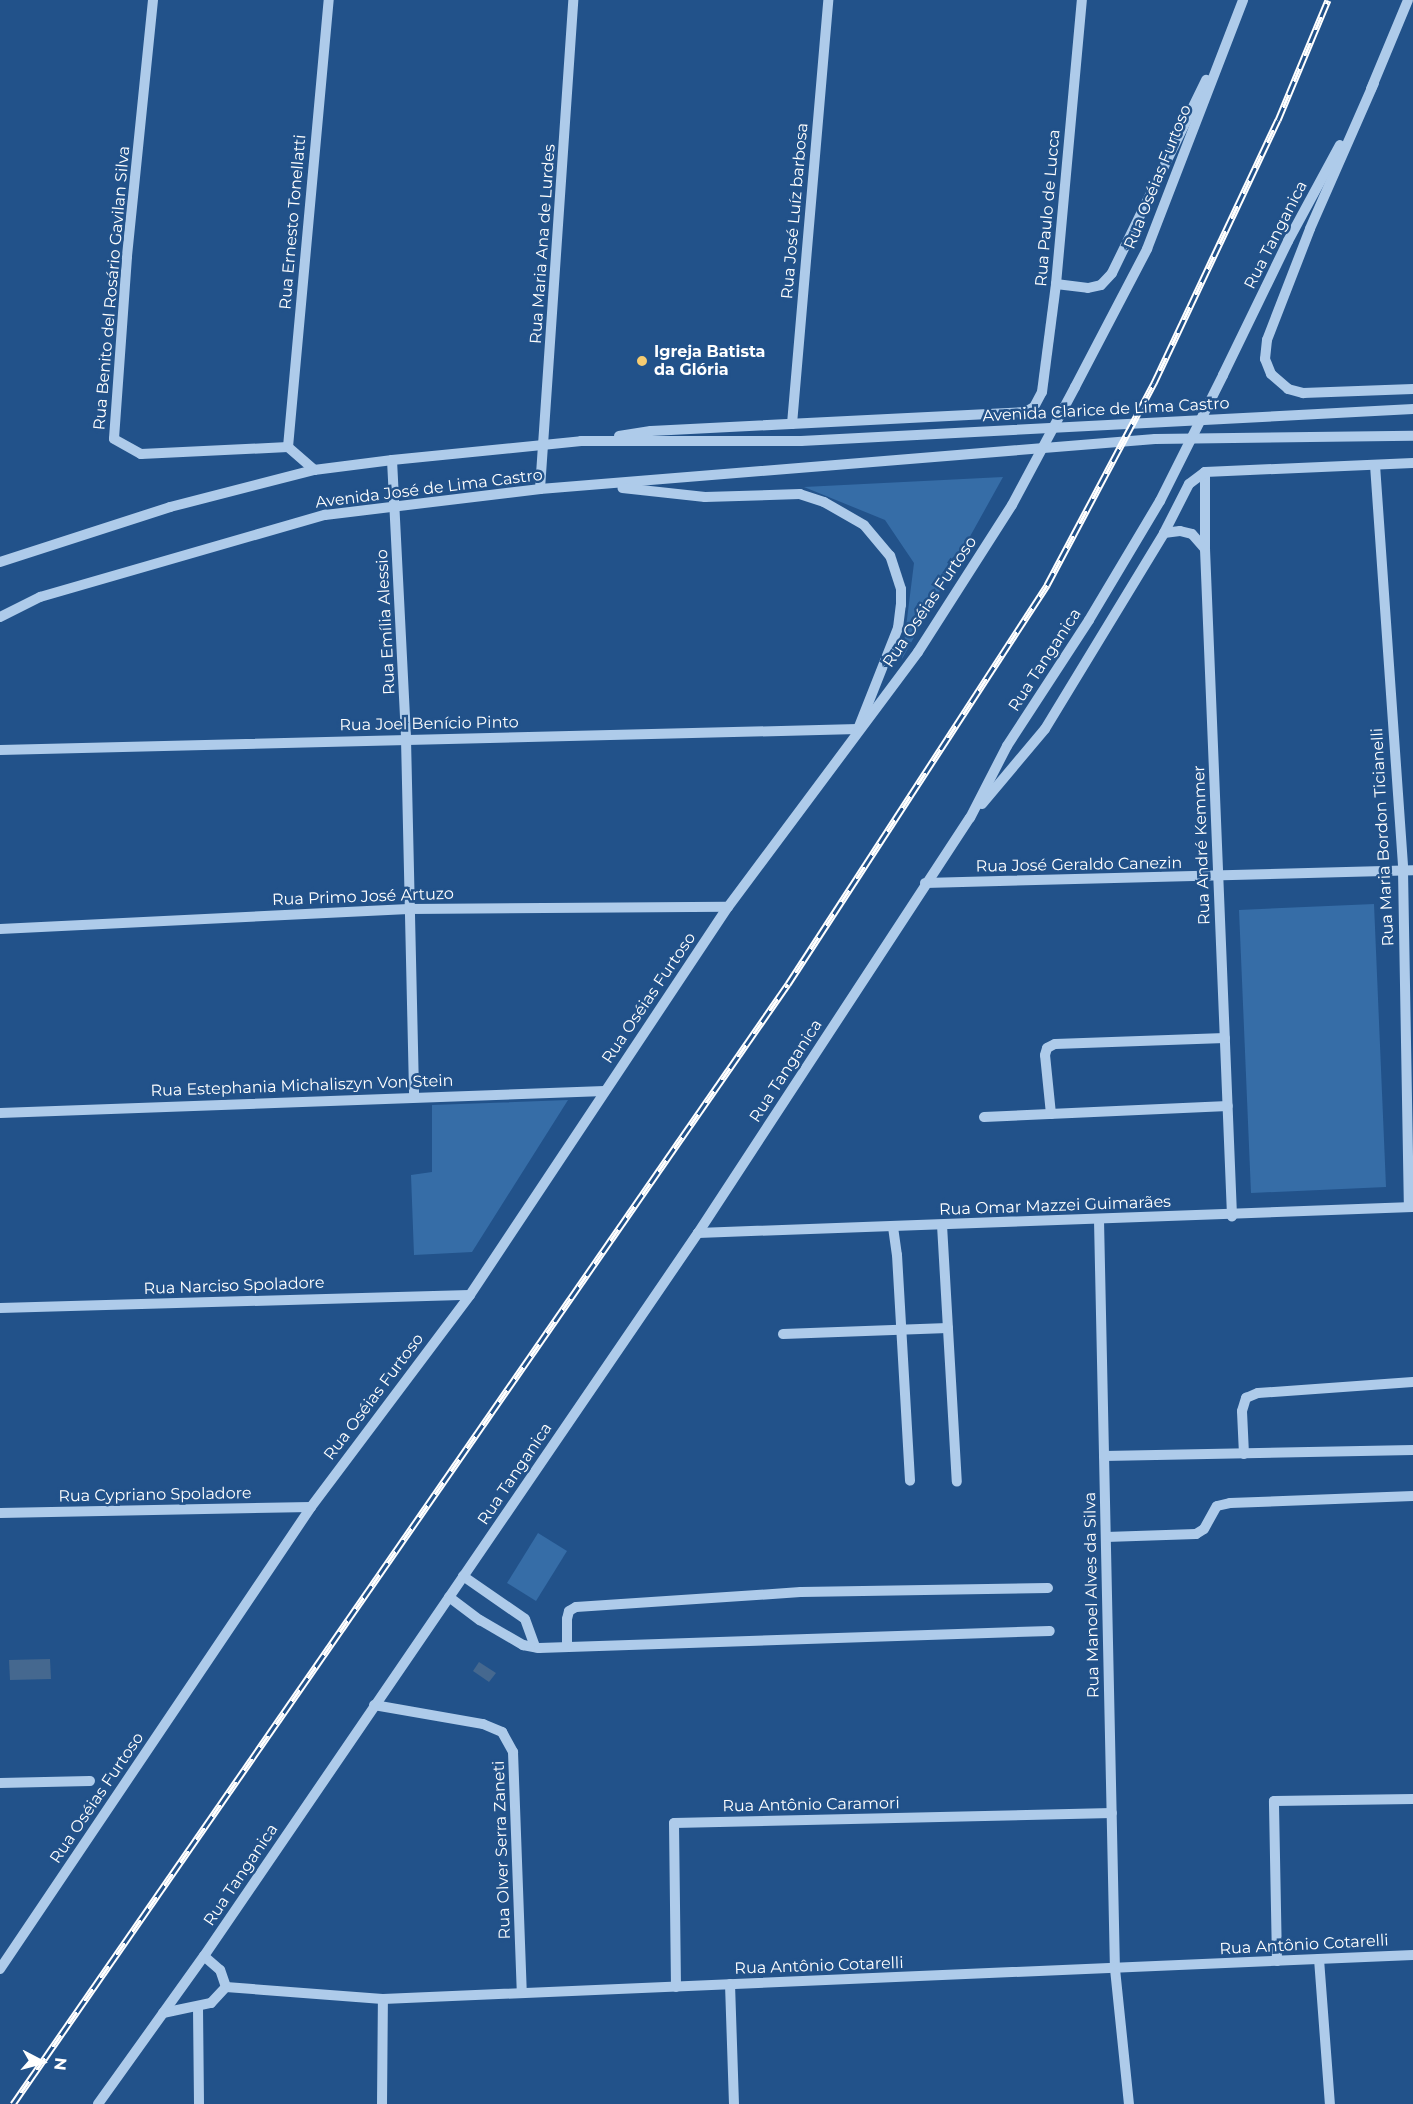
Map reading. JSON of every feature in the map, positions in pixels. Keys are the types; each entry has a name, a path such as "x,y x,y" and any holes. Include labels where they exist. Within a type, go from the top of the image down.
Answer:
{"street":[{"name":"Rua Benito del Rosário Gavilan Silva","path":"153,0 127,257 114,439 141,454 288,447"},
{"name":"Rua Ernesto Tonellatti","path":"288,447 329,0"},
{"name":"Rua Maria Ana de Lurdes","path":"540,489 545,445 573,0"},
{"name":"Rua José Luíz barbosa","path":"792,424 828,0"},
{"name":"Rua Paulo de Lucca","path":"792,424 1025,412 1034,407 1042,392 1056,284 1082,0"},
{"name":"Rua Oséias Furtoso","path":"0,1968 311,1508 470,1294 728,907 858,729 918,652 1012,505 1147,249 1243,0"},
{"name":"Rua Tanganica","path":"98,2104 204,1956 698,1233 925,883 970,818 1007,746 1089,620 1160,501 1288,241 1374,83 1408,0"},
{"path":"1056,284 1088,288 1101,285 1112,273 1239,12"},
{"path":"1374,83 1310,229 1267,340 1265,358 1271,374 1288,389 1303,393 1413,389"},
{"name":"Avenida Clarice de Lima Castro","path":"801,441 1413,409"},
{"path":"581,441 651,431 792,424"},
{"name":"Avenida Clarice de Lima Castro","path":"804,467 1155,439 1413,436"},
{"name":"Avenida José de Lima Castro","path":"0,562 170,507 314,470 581,441 801,441"},
{"path":"288,447 314,470"},
{"name":"Rua Emília Alessio","path":"392,460 406,739 414,1096"},
{"path":"970,818 1046,729 1164,533 1189,484 1205,472 1413,463"},
{"name":"Rua Maria Bordon Ticianelli","path":"1375,465 1408,870 1411,1207"},
{"name":"Avenida José de Lima Castro","path":"0,617 40,597 326,514 540,489 601,486 804,467"},
{"name":"Rua André Kemmer","path":"1205,472 1205,549 1232,1216"},
{"path":"601,486 705,497 800,494 824,502 864,525 890,556 901,590 901,605 898,628 858,729"},
{"path":"1164,533 1180,531 1192,534 1205,549"},
{"name":"Rua Joel Benício Pinto","path":"0,750 858,729"},
{"name":"Rua José Geraldo Canezin","path":"925,883 1218,877 1408,870"},
{"name":"Rua Primo José Artuzo","path":"0,928 409,909 728,907"},
{"path":"1051,1114 1045,1055 1047,1048 1055,1044 1225,1038"},
{"name":"Rua Estephania Michaliszyn Von Stein","path":"0,1113 414,1096 604,1091"},
{"path":"984,1118 1228,1106"},
{"name":"Rua Omar Mazzei Guimarães","path":"698,1233 1232,1216 1411,1207"},
{"name":"Rua Manoel Alves da Silva","path":"1099,1220 1116,1969 1129,2104"},
{"path":"942,1225 957,1482"},
{"path":"892,1227 897,1255 910,1481"},
{"name":"Rua Narciso Spoladore","path":"0,1308 470,1294"},
{"path":"783,1334 948,1328"},
{"path":"1244,1454 1242,1412 1246,1398 1258,1393 1413,1382"},
{"path":"1104,1456 1413,1449"},
{"path":"1106,1537 1196,1534 1204,1529 1217,1506 1230,1503 1413,1496"},
{"name":"Rua Cypriano Spoladore","path":"0,1513 311,1508"},
{"path":"463,1576 525,1619 535,1647"},
{"path":"567,1647 567,1619 569,1611 576,1607 801,1592 1048,1588"},
{"path":"449,1597 480,1620 523,1645 535,1647 1050,1631"},
{"name":"Rua Olver Serra Zaneti","path":"374,1705 483,1724 502,1732 513,1752 522,1993"},
{"path":"0,1783 90,1781"},
{"path":"1277,1961 1274,1801 1413,1799"},
{"name":"Rua Antônio Caramori","path":"676,1987 674,1823 1112,1813"},
{"name":"Rua Antônio Cotarelli","path":"226,1987 383,1999 1413,1955"},
{"path":"164,2013 198,2008 211,2003 226,1987 220,1970 204,1956"},
{"path":"1319,1959 1330,2104"},
{"path":"729,1984 734,2104"},
{"path":"382,2104 383,1999"},
{"path":"198,2008 199,2104"}],"shaded area":[{"path":"1003,477 902,659 914,563 885,520 804,487"},
{"path":"1374,904 1386,1187 1251,1193 1239,910"},
{"path":"568,1100 472,1252 414,1255 411,1175 432,1172 432,1105"},
{"path":"538,1533 567,1551 536,1601 507,1583"},
{"path":"50,1659 51,1679 10,1680 9,1660"},
{"path":"479,1662 496,1673 489,1682 473,1671"}],"railway":[{"path":"13,2104 788,984 1047,585 1154,383 1278,120 1328,0"}],"place":[{"name":"Igreja Batista da Glória","path":"642,361"}]}
